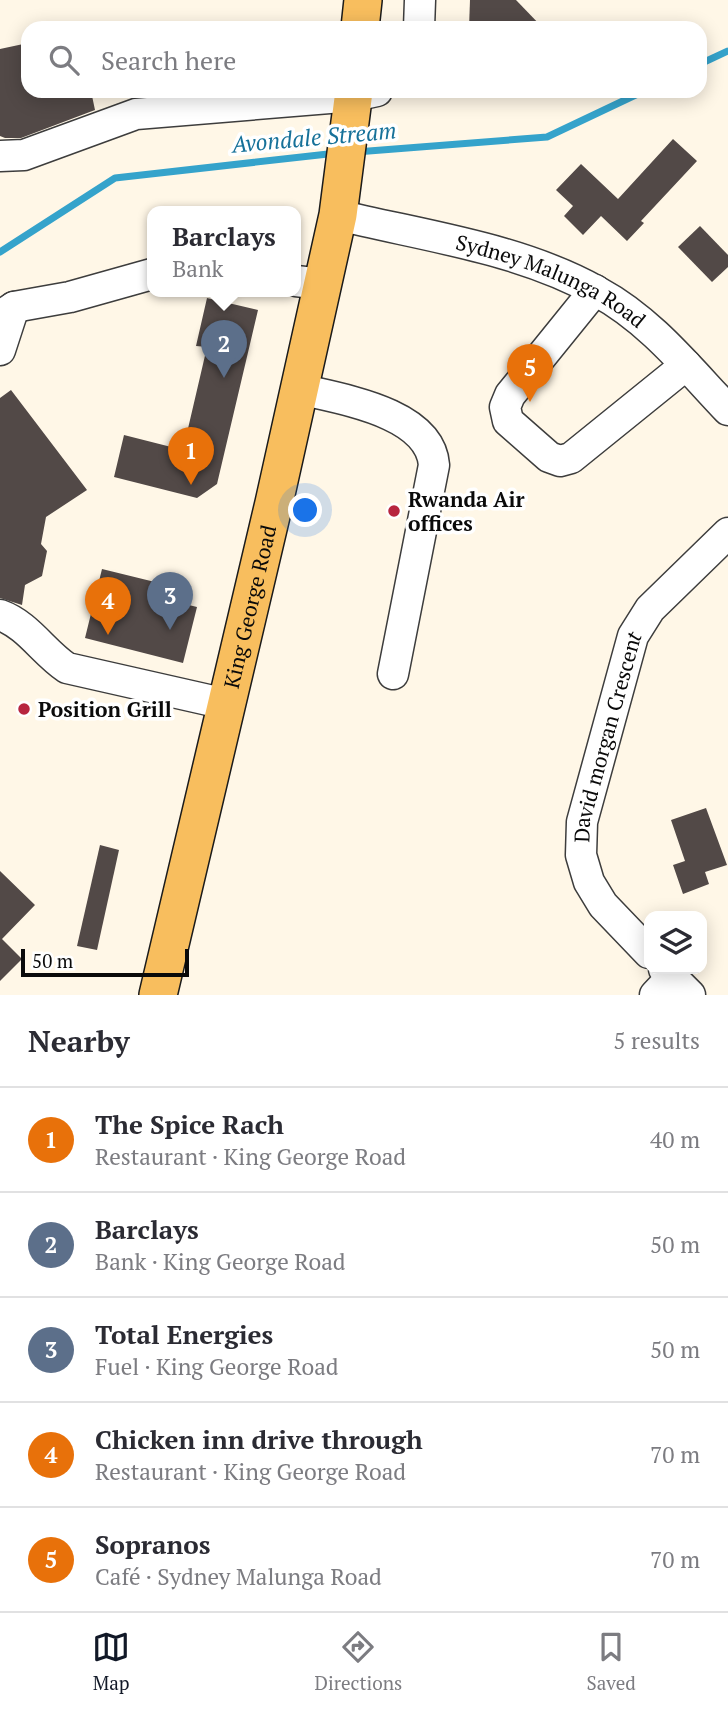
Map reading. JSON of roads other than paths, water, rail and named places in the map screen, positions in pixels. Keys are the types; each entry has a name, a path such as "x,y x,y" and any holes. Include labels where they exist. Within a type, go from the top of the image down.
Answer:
{"main road":[{"path":"361,21 363,0"},
{"name":"King George Road","path":"158,995 299,388 309,282 338,215 361,98"}],"street":[{"path":"419,21 420,0"},
{"path":"0,156 24,155 136,114 308,98"},
{"name":"Sydney Malunga Road","path":"338,215 507,256 595,290 652,330 728,410"},
{"path":"0,350 7,312 147,275"},
{"path":"595,290 510,395 505,407 508,421 549,457 560,461 571,458 686,365"},
{"path":"299,388 389,414 421,438 433,455 434,466 393,674"},
{"name":"David morgan Crescent","path":"644,948 603,905 589,882 580,855 582,822 633,636 650,609 728,533"},
{"path":"0,615 14,620 47,654 68,668 226,704"}],"waterway":[{"name":"Avondale Stream","path":"707,61 728,51"},
{"name":"Avondale Stream","path":"356,152 547,137 629,98"},
{"name":"Avondale Stream","path":"0,252 115,178 337,153"}],"place":[{"name":"Barclays","path":"224,378"},
{"name":"Sopranos","path":"530,402"},
{"name":"The Spice Rach","path":"191,485"},
{"name":"Rwanda Air offices","path":"394,511"},
{"name":"Total Energies","path":"170,630"},
{"name":"Chicken inn drive through","path":"108,635"},
{"name":"Position Grill","path":"24,709"}]}
